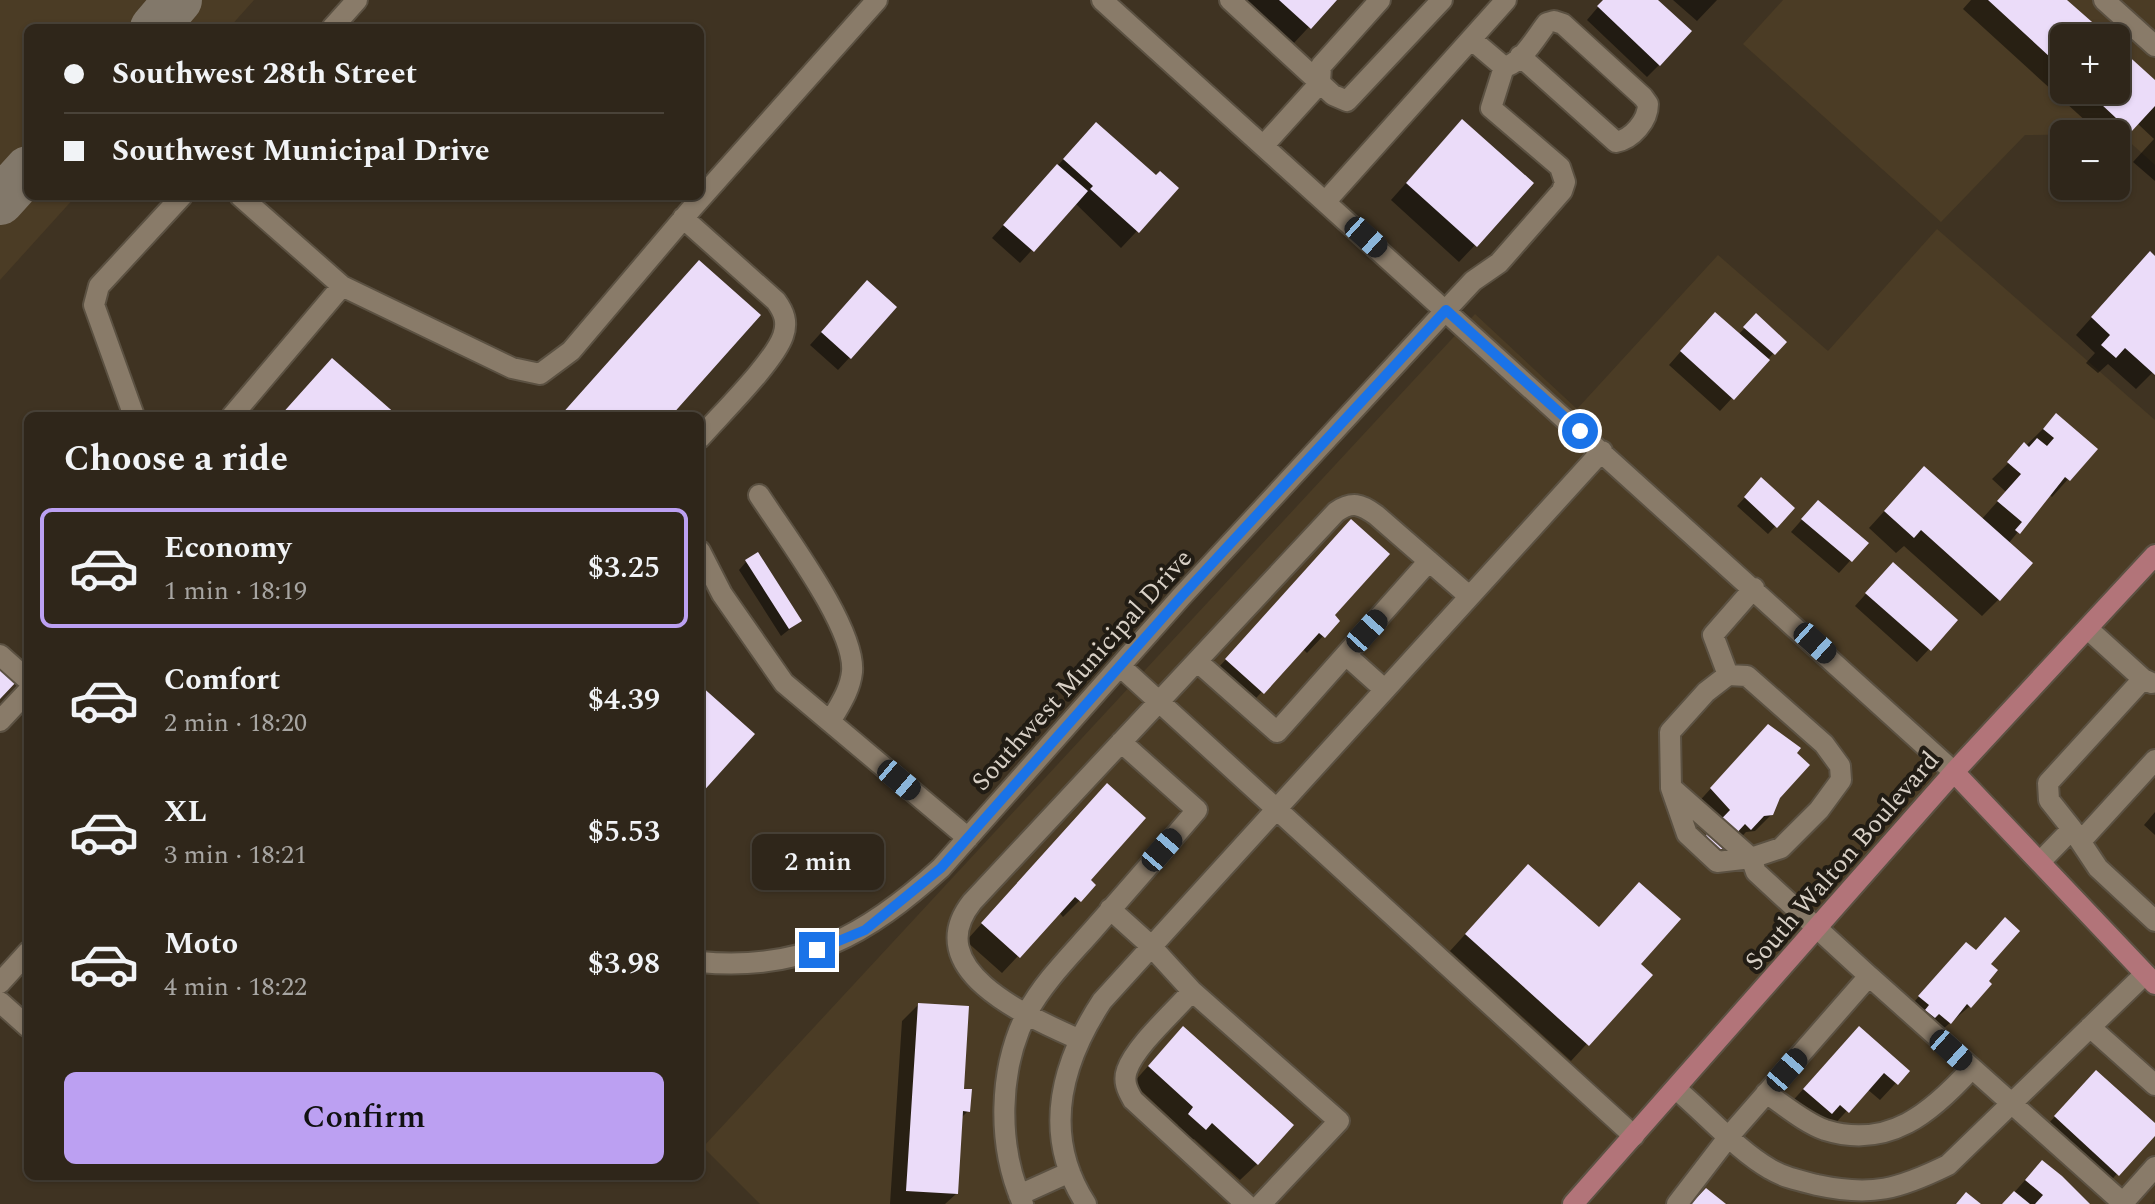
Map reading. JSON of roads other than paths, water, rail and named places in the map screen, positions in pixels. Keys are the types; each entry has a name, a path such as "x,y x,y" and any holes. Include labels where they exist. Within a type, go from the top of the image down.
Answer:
{"main road":[{"name":"South Walton Boulevard","path":"1573,1204 1954,772 2155,555"},
{"path":"1954,772 2150,979"}],"street":[{"path":"336,24 357,0"},
{"path":"704,194 877,0"},
{"path":"1102,0 1954,772"},
{"path":"1230,0 1320,83 1347,101 1442,0"},
{"path":"1264,145 1320,83 1321,66 1380,0"},
{"path":"1326,201 1506,0"},
{"path":"2106,1 2155,46"},
{"path":"1471,39 1512,62 1616,142 1628,138 1648,112 1643,97 1563,24 1554,21 1547,23 1512,62"},
{"name":"Southwest Municipal Drive","path":"704,962 766,962 817,950 865,930 906,900 968,838 1120,666 1446,310 1473,281 1499,263 1562,191 1565,182 1560,167 1491,108 1512,62"},
{"path":"133,412 94,305 99,286 178,200"},
{"path":"245,200 342,286 512,368 540,374 571,351 699,200"},
{"path":"683,218 776,301 783,311 786,325 775,350 704,433"},
{"path":"235,412 342,286"},
{"path":"1086,1204 1070,1172 1059,1119 1064,1079 1078,1039 1102,1001 1602,451"},
{"path":"759,495 846,636 852,657 850,680 830,722"},
{"path":"1078,1039 1026,1016 995,996 959,951 955,934 960,917 1336,512 1347,504 1362,505 1469,596"},
{"path":"704,559 722,594 784,683 968,838"},
{"path":"1199,663 1277,732 1429,561"},
{"path":"1728,675 1713,635 1754,588"},
{"path":"2088,629 2149,681 2048,783 2049,800 2098,868 2155,921"},
{"path":"0,655 24,676"},
{"path":"1346,655 1384,689"},
{"path":"1120,666 1634,1136"},
{"path":"1751,858 1781,848 1819,810 1841,780 1840,766 1824,744 1747,676 1728,675 1706,692 1670,732 1671,788 1751,858 1756,872 1869,976 2122,1203 2155,1167"},
{"path":"0,721 24,695"},
{"path":"1070,1172 1021,1199 1006,1157 1010,1063 1026,1016 1055,973 1197,810 1121,742"},
{"path":"2040,862 2077,835 2155,760"},
{"path":"1110,909 1150,945 1192,991 1339,1121 1261,1204"},
{"path":"0,983 24,956"},
{"path":"1677,1204 1730,1135 1869,976"},
{"path":"1676,1089 1769,1169 1789,1178 1850,1192 1883,1191 1910,1184 1948,1165 2090,1027 2150,979"},
{"path":"1192,991 1136,1054 1126,1071 1125,1086 1133,1100 1246,1204"},
{"path":"0,1002 24,1023"},
{"path":"2090,1027 2155,1085"},
{"path":"1766,1093 1824,1130 1853,1134 1899,1130 1938,1104 1972,1068"}]}
